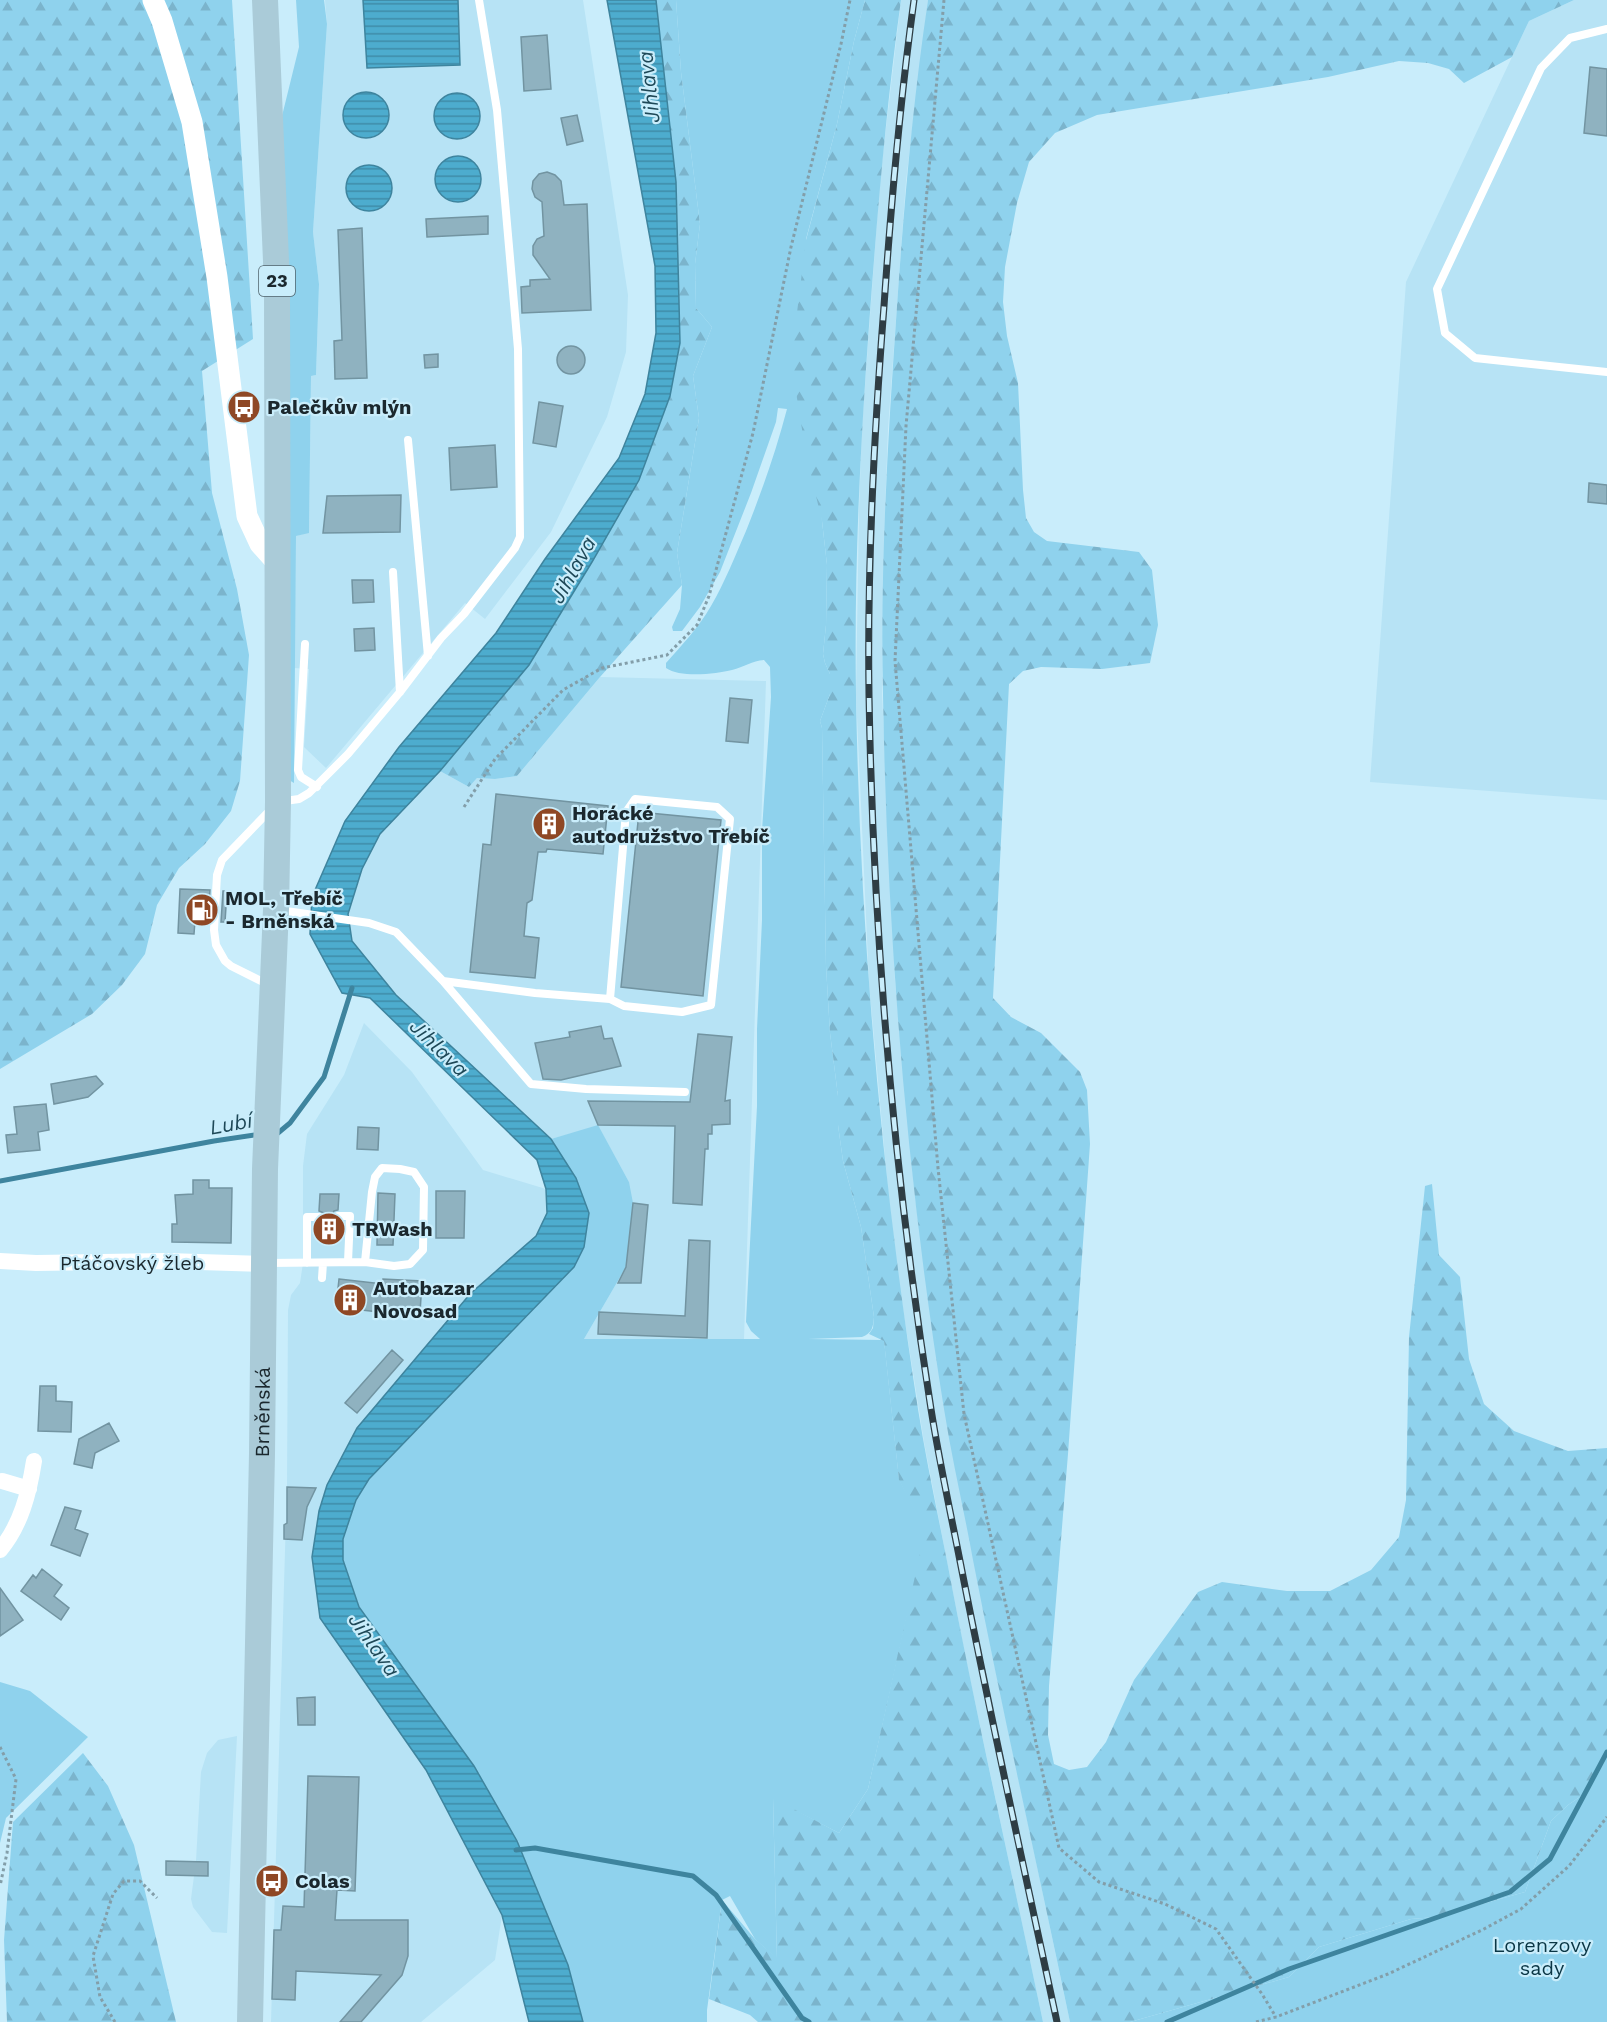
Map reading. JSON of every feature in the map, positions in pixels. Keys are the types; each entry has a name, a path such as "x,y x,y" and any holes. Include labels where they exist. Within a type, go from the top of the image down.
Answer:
{"main road":[{"name":"23","path":"265,0 277,285 278,802"},
{"name":"Brněnská","path":"250,2022 262,1454 265,1169 278,802"}],"street":[{"path":"153,0 162,21 192,122 217,277 247,516 260,544 277,563"},
{"name":"Ptáčovský žleb","path":"0,1261 36,1263 167,1261 263,1264"},
{"path":"0,1550 7,1543 22,1512 30,1489 34,1461"},
{"path":"2,1481 30,1489"}],"lane":[{"path":"272,986 225,961 216,945 214,930 219,867 222,860 278,802 298,799 317,787 348,754 441,638 464,614 508,558 520,537 518,349 497,110 479,0"},
{"path":"1607,29 1570,38 1541,68 1437,289 1445,333 1474,358 1607,372"},
{"path":"408,440 428,656"},
{"path":"393,572 400,692"},
{"path":"305,644 298,770 301,777 317,787"},
{"path":"443,981 535,993 609,999 624,1006 682,1012 711,1005 730,819 717,807 635,799 626,812 609,999"},
{"path":"276,909 369,924 396,932 443,981 531,1084 586,1089 685,1092"},
{"path":"263,1264 348,1262 394,1266 410,1264 423,1250 424,1187 414,1172 382,1168 375,1177 365,1262"},
{"path":"338,1216 350,1216 348,1262"},
{"path":"307,1263 308,1217 319,1217"},
{"path":"322,1278 323,1263"}],"path":[{"path":"464,807 495,759 563,690 602,668 668,655 697,625 710,596 753,433 791,247 850,0"},
{"path":"944,0 906,426 895,661 938,1168 964,1414 1059,1848 1099,1882 1165,1904 1216,1929 1262,1994 1275,2017"},
{"path":"0,1747 16,1779 7,1853 0,1886"},
{"path":"1256,2022 1388,1974 1521,1909 1569,1866 1607,1817"},
{"path":"115,2022 100,1997 93,1956 113,1894 124,1881 140,1881 157,1898"}],"shaded area":[{"path":"325,0 583,0 628,295 626,352 607,417 551,532 485,619 465,603 326,768 304,747 309,669 294,668 296,536 309,532 311,376 316,375 319,284 313,232 327,24"},
{"path":"901,0 928,0 906,181 888,429 885,510 882,693 895,981 915,1197 927,1286 992,1654 1070,2022 1043,2022 966,1660 924,1442 900,1290 889,1200 869,983 856,694 859,509 862,427 880,179"},
{"path":"1574,0 1607,0 1607,800 1370,782 1406,282 1529,21"},
{"path":"600,677 766,681 744,1339 584,1339 626,1267 629,1182 598,1126 551,1139 396,995 352,941 348,914 362,869 380,834 440,771 469,787 477,778 495,779 517,776"},
{"path":"364,1023 412,1072 483,1170 546,1189 547,1213 536,1236 470,1294 319,1511 426,1770 502,1915 495,1960 421,2022 271,2022 287,1484 288,1310 291,1295 300,1283 303,1263 303,1166 307,1134 344,1075"},
{"path":"237,1736 227,1933 212,1932 193,1907 191,1899 194,1876 166,1875 166,1861 196,1861 201,1772 207,1753 218,1740"}],"green space":[{"path":"0,0 232,0 253,339 202,371 212,493 237,589 249,655 240,781 231,811 205,844 179,868 157,905 145,954 122,985 92,1014 0,1069"},
{"path":"296,0 324,0 327,24 313,232 319,284 316,375 311,376 309,533 296,536 294,783 289,780 282,116 299,47"},
{"path":"656,0 676,0 681,72 700,224 695,264 696,308 712,327 693,376 699,418 677,553 682,585 600,677 517,776 495,779 477,778 469,787 440,771 529,665 601,546 680,343 676,182"},
{"path":"676,0 865,0 837,124 806,239 822,521 827,565 823,654 830,674 830,694 820,721 822,728 826,966 830,1033 843,1161 861,1227 874,1317 871,1330 862,1337 808,1339 884,1340 899,1479 926,1531 868,1789 839,1833 773,1799 777,1959 755,1939 730,1896 722,1900 707,2022 583,2022 568,1965 517,1841 474,1766 359,1607 343,1560 343,1539 356,1500 369,1479 574,1266 584,1247 576,1178 551,1139 598,1125 629,1182 633,1203 626,1267 584,1339 760,1339 751,1331 746,1322 757,1106 762,830 771,697 770,667 764,660 736,669 708,674 689,674 672,671 666,668 666,663 701,621 725,578 763,486 787,409 778,408 776,422 751,493 720,572 700,607 682,631 673,631 672,627 680,609 682,585 677,553 699,418 693,376 712,327 696,308 695,264 700,224 681,72"},
{"path":"865,0 901,0 886,122 875,244 858,510 856,695 858,785 875,1053 893,1231 921,1428 970,1676 1043,2022 758,2022 750,2015 709,1999 722,1900 755,1939 777,1958 773,1798 839,1833 868,1789 925,1531 899,1480 884,1341 869,1334 873,1328 874,1317 861,1227 843,1161 838,1125 838,1096 830,1033 826,966 822,728 820,721 830,694 830,674 823,654 827,565 822,521 806,454 791,361 806,240 837,124"},
{"path":"928,0 1574,0 1529,21 1512,57 1464,83 1449,69 1428,63 1399,61 1328,77 1097,115 1055,133 1029,162 1017,203 1005,267 1003,302 1007,336 1018,383 1026,518 1034,532 1047,541 1139,552 1152,570 1158,625 1150,663 1102,669 1041,667 1023,671 1009,684 993,998 1011,1017 1041,1033 1080,1072 1087,1090 1090,1144 1049,1686 1048,1735 1054,1764 1069,1770 1087,1767 1106,1742 1134,1680 1198,1592 1222,1582 1287,1591 1330,1591 1371,1570 1399,1537 1406,1500 1409,1337 1425,1186 1432,1184 1439,1255 1460,1277 1469,1359 1484,1404 1514,1431 1568,1451 1607,1448 1607,1753 1587,1792 1551,1821 1525,1892 1436,1917 1411,1919 1319,1947 1289,1977 1130,2022 1070,2022 996,1676 944,1409 909,1143 889,874 882,646 888,451 900,268 913,114"},
{"path":"0,1682 30,1691 88,1737 6,1818 0,1843"},
{"path":"83,1753 108,1786 134,1845 176,2022 7,2022 4,1940 13,1822"},
{"name":"Lorenzovy sady","path":"1607,1753 1607,2022 1130,2022 1289,1977 1319,1947 1411,1919 1436,1917 1525,1892 1551,1821 1587,1792"}],"water":[{"path":"363,0 458,0 460,65 367,68"},
{"name":"Jihlava","path":"607,0 656,0 676,182 680,343 670,396 639,480 529,665 440,771 380,834 362,869 348,914 352,941 396,995 551,1139 576,1178 589,1213 584,1247 574,1267 369,1479 356,1500 343,1539 343,1560 359,1607 474,1766 517,1841 568,1965 583,2022 529,2022 502,1915 426,1770 320,1618 312,1557 319,1511 327,1485 357,1428 470,1294 536,1236 547,1213 546,1189 537,1160 370,998 342,993 310,934 312,897 345,821 399,747 496,633 545,559 619,458 645,394 656,333 655,266"},
{"path":"371,92 383,98 388,106 388,124 383,132 375,137 361,138 353,135 346,128 343,110 346,102 353,95"},
{"path":"462,93 474,99 479,107 479,125 474,133 466,138 452,139 444,136 437,129 434,111 437,103 444,96"},
{"path":"463,156 475,162 480,170 480,188 475,196 467,201 453,202 441,196 436,188 435,174 441,162 449,157"},
{"path":"374,165 386,171 391,179 391,197 386,205 378,210 364,211 352,205 347,197 346,183 352,171 360,166"}],"building":[{"path":"547,35 551,89 524,91 521,37"},
{"path":"1590,67 1607,69 1607,136 1584,133"},
{"path":"577,115 583,141 567,145 561,118"},
{"path":"547,172 555,175 561,181 564,205 587,204 591,310 522,313 521,287 530,286 530,280 550,279 533,255 533,246 537,239 544,236 542,202 535,197 532,189 533,181 539,174"},
{"path":"488,216 488,234 427,237 426,219"},
{"path":"362,228 367,378 335,379 334,341 342,340 338,230"},
{"path":"571,346 581,350 585,360 581,370 571,374 561,370 557,360 561,350"},
{"path":"438,354 438,367 425,368 424,355"},
{"path":"539,402 563,406 556,447 533,443"},
{"path":"495,445 497,487 451,490 449,448"},
{"path":"1589,483 1607,485 1607,504 1588,502"},
{"path":"401,495 400,532 323,533 327,496"},
{"path":"352,580 373,580 374,602 353,603"},
{"path":"374,628 375,650 355,651 354,629"},
{"path":"730,698 752,700 748,743 726,741"},
{"path":"496,794 608,806 603,854 547,849 546,852 538,852 532,900 527,903 524,936 539,938 535,978 470,972 483,844 491,845"},
{"path":"639,812 721,820 703,996 621,987"},
{"path":"180,889 210,890 208,921 195,921 194,934 178,933"},
{"path":"223,891 227,891 225,922 221,922"},
{"path":"601,1026 604,1039 612,1038 621,1066 561,1080 543,1079 535,1043 570,1037 569,1032"},
{"path":"698,1034 732,1037 725,1101 730,1100 730,1124 712,1125 712,1134 708,1134 702,1205 673,1203 675,1126 598,1125 588,1101 690,1102"},
{"path":"96,1076 103,1084 88,1097 54,1104 51,1084"},
{"path":"46,1104 49,1130 38,1132 40,1150 8,1153 6,1135 17,1134 14,1107"},
{"path":"358,1127 379,1128 378,1150 357,1149"},
{"path":"193,1180 209,1180 209,1188 232,1188 231,1243 172,1242 172,1224 177,1224 175,1195 193,1194"},
{"path":"436,1191 465,1191 464,1238 436,1238"},
{"path":"378,1193 395,1194 393,1245 377,1245"},
{"name":"TRWash","path":"320,1194 339,1194 338,1210 332,1215 333,1220 338,1222 338,1242 319,1241 319,1223 325,1218 324,1213 319,1211"},
{"path":"633,1203 648,1205 641,1283 618,1283 626,1267"},
{"path":"689,1240 710,1241 707,1338 598,1334 599,1312 685,1316"},
{"path":"339,1279 383,1284 383,1279 422,1281 420,1313 379,1312 336,1307"},
{"path":"392,1350 403,1360 357,1413 345,1403"},
{"path":"40,1386 56,1386 56,1401 72,1402 71,1432 38,1431"},
{"path":"109,1423 119,1441 95,1453 92,1468 74,1464 79,1439"},
{"path":"287,1487 316,1488 307,1507 302,1540 284,1539 284,1525 287,1523"},
{"path":"65,1507 81,1511 75,1529 88,1534 80,1556 51,1545"},
{"path":"42,1569 62,1585 54,1596 69,1608 61,1620 21,1591 33,1575 36,1578"},
{"path":"0,1588 23,1620 0,1636"},
{"path":"315,1697 315,1725 298,1725 297,1698"},
{"path":"308,1776 359,1777 355,1891 337,1890 335,1920 408,1920 408,1956 402,1975 361,2022 340,2022 381,1975 296,1971 295,2000 272,1999 274,1930 281,1930 283,1906 304,1907"},
{"path":"166,1861 208,1862 208,1876 166,1875"}],"waterway":[{"name":"Lubí","path":"273,1133 278,1133 290,1123 324,1077 352,988"},
{"name":"Lubí","path":"0,1181 261,1134"},
{"path":"1167,2022 1289,1969 1510,1892 1550,1859 1607,1752"},
{"path":"516,1850 535,1848 693,1876 716,1895 802,2018 809,2022"}],"railway":[{"path":"914,0 900,115 890,230 877,403 870,549 871,785 881,964 906,1231 934,1428 983,1676 1057,2022"}],"place":[{"name":"Palečkův mlýn","path":"244,407"},
{"name":"Horácké autodružstvo Třebíč","path":"549,824"},
{"name":"MOL, Třebíč - Brněnská","path":"202,910"},
{"name":"TRWash","path":"329,1229"},
{"name":"Autobazar Novosad","path":"350,1300"},
{"name":"Colas","path":"272,1881"}]}
